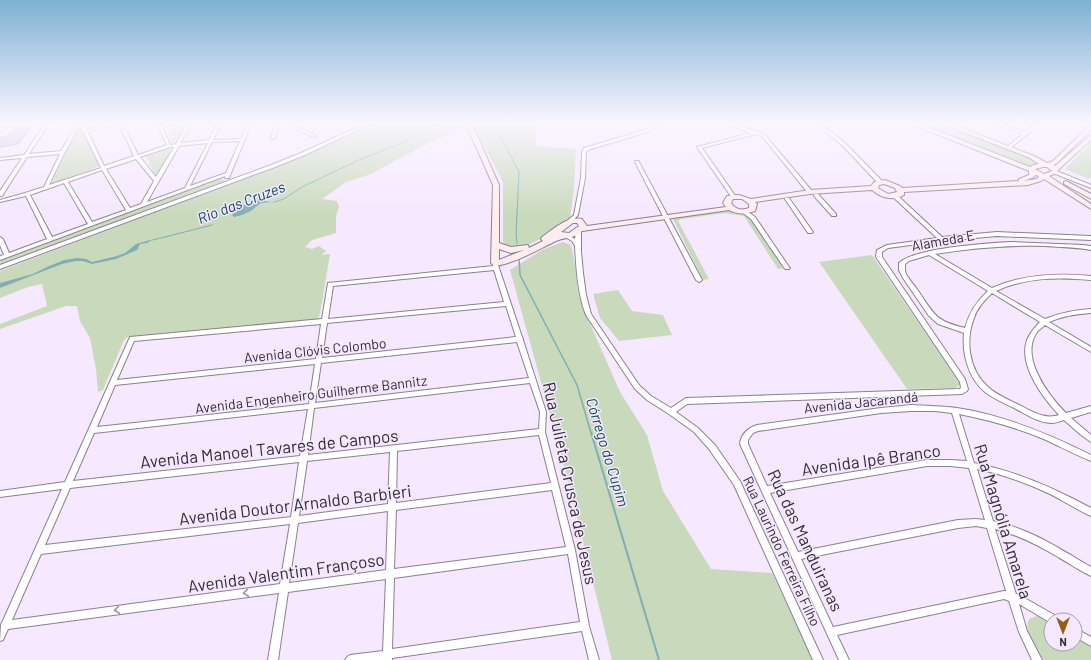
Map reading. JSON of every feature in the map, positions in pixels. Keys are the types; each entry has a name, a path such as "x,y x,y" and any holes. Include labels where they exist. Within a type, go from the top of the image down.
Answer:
{"street":[{"path":"0,158 26,155"},
{"path":"0,195 26,155"},
{"path":"46,187 62,155"},
{"path":"97,155 103,168 129,210"},
{"path":"0,201 27,194 141,155"},
{"path":"143,205 171,155"},
{"path":"187,188 203,155"},
{"path":"226,183 227,174 235,155"},
{"path":"0,267 301,155"},
{"path":"480,155 496,186 495,266"},
{"name":"Rua Laurindo Ferreira Filho","path":"584,155 578,246 584,302 588,314 637,386 649,398 696,430 712,446 737,483 818,660"},
{"path":"704,155 734,197"},
{"path":"780,155 834,215"},
{"path":"854,155 880,182"},
{"path":"991,155 1044,176 1091,207"},
{"path":"1026,155 1042,161 1054,172 1057,178 1091,197"},
{"path":"899,188 1020,180 1030,178 1032,176 1031,171 1035,166 1047,165 1055,162 1062,155"},
{"path":"875,189 874,185 880,182 890,183 899,188 1028,183 1039,180 1054,172 1072,155"},
{"path":"137,156 156,180"},
{"path":"637,162 699,280"},
{"path":"1054,172 1091,188"},
{"path":"0,258 227,174"},
{"path":"65,181 91,224"},
{"path":"895,196 901,192 899,188"},
{"path":"752,202 813,193 875,189 885,195 895,196 941,239"},
{"path":"729,206 730,198 734,197 743,197 752,202 786,199 813,193"},
{"path":"27,194 50,239"},
{"path":"786,199 810,232"},
{"path":"745,212 752,209 752,202"},
{"path":"273,660 312,406 323,322 330,284 495,266 557,238 566,237 579,224 665,216 729,206 745,212 753,218 787,268"},
{"path":"496,245 511,250 521,249 543,240 569,222 574,220 579,224"},
{"path":"558,230 558,234 574,240 578,246"},
{"path":"671,412 686,401 963,391 965,386 963,381 879,257 879,251 886,247 941,239 997,234 1091,238"},
{"path":"0,239 6,255"},
{"name":"Alameda E","path":"966,331 943,325 931,317 904,274 901,265 903,261 908,258 929,254 983,245 1007,243 1091,248"},
{"path":"929,254 1091,350"},
{"name":"Rua Julieta Crusca de Jesus","path":"495,266 543,412 542,432 571,550 585,626 594,660"},
{"path":"1091,278 1060,276 1038,277 1024,279 992,290 974,310 969,319 966,331 970,361 977,378 985,388 993,394 1035,416 1047,420 1091,409"},
{"path":"0,637 132,340 508,304"},
{"path":"1091,311 1065,313 1044,322 1036,329 1031,337 1028,348 1029,360 1033,373 1040,387 1065,416 1091,439"},
{"name":"Avenida Clóvis Colombo","path":"112,383 318,362 520,339"},
{"name":"Avenida Engenheiro Guilherme Bannitz","path":"92,430 533,380"},
{"name":"Avenida Jacarandá","path":"748,434 757,428 892,409 912,408 955,411 983,416 1013,425 1043,436 1091,458"},
{"name":"Rua Magnólia Amarela","path":"955,411 1011,596 1023,632 1037,660"},
{"name":"Avenida Manoel Tavares de Campos","path":"0,494 67,485 542,432"},
{"name":"Rua das Manduiranas","path":"748,434 744,439 744,444 844,660"},
{"path":"387,657 394,449"},
{"name":"Avenida Ipê Branco","path":"766,490 927,463 948,462 993,468 1039,484 1091,512"},
{"name":"Avenida Doutor Arnaldo Barbieri","path":"38,550 294,520 392,506 556,486"},
{"path":"796,556 958,524 979,522 1022,533 1091,572"},
{"name":"Avenida Valentim Françoso","path":"5,625 571,550"},
{"path":"831,632 997,596 1011,596 1043,613"},
{"path":"350,660 387,657 585,626"}],"shaded area":[{"path":"65,155 95,155 100,166 56,183 52,183"},
{"path":"169,155 158,174 155,175 146,156"},
{"path":"305,155 406,155 369,175 346,182 322,199 337,201 339,207 336,216 336,233 312,240 305,247 312,249 319,246 326,251 321,255 330,254 319,317 315,320 128,337 124,340 103,390 98,392 96,369 90,338 80,321 77,306 66,306 0,329 0,324 47,306 42,284 28,287 0,298 0,271"},
{"path":"489,155 576,155 574,188 570,218 547,235 528,245 518,247 510,246 503,242 503,182"},
{"path":"996,155 1022,155 1043,163 1025,166"},
{"path":"1079,155 1091,155 1091,177 1089,179 1065,169"},
{"path":"219,179 223,179 224,181 0,266 0,259"},
{"path":"262,199 269,202 275,202 261,203 251,211 242,215 234,217 232,215 241,206"},
{"path":"728,209 749,216 784,268 778,269 744,216 725,213 681,219 678,221 709,279 703,280 673,219 676,217"},
{"path":"154,239 147,243 140,244 137,250 116,259 92,264 83,261 76,261 62,264 0,288 0,283 33,274 64,260 78,258 86,259 92,262 117,256 125,253 136,244"},
{"path":"563,242 571,245 584,310 620,392 647,435 663,491 711,569 772,573 813,660 612,660 567,476 510,270 542,250"},
{"path":"872,255 960,384 956,388 907,389 819,262"},
{"path":"618,290 632,311 663,315 672,335 619,341 600,318 593,294"},
{"path":"1037,616 1043,616 1043,652 1083,652 1083,639 1091,644 1091,660 1044,660 1031,641 1028,630 1029,619"}],"waterway":[{"name":"Rio das Cruzes","path":"274,202 284,199 302,187 372,155"},
{"name":"Córrego do Cupim","path":"510,155 519,172 516,234 517,244"},
{"name":"Rio das Cruzes","path":"153,240 212,225"},
{"name":"Córrego do Cupim","path":"519,258 520,275 577,385 591,433"},
{"name":"Córrego do Cupim","path":"591,432 659,660"}]}
